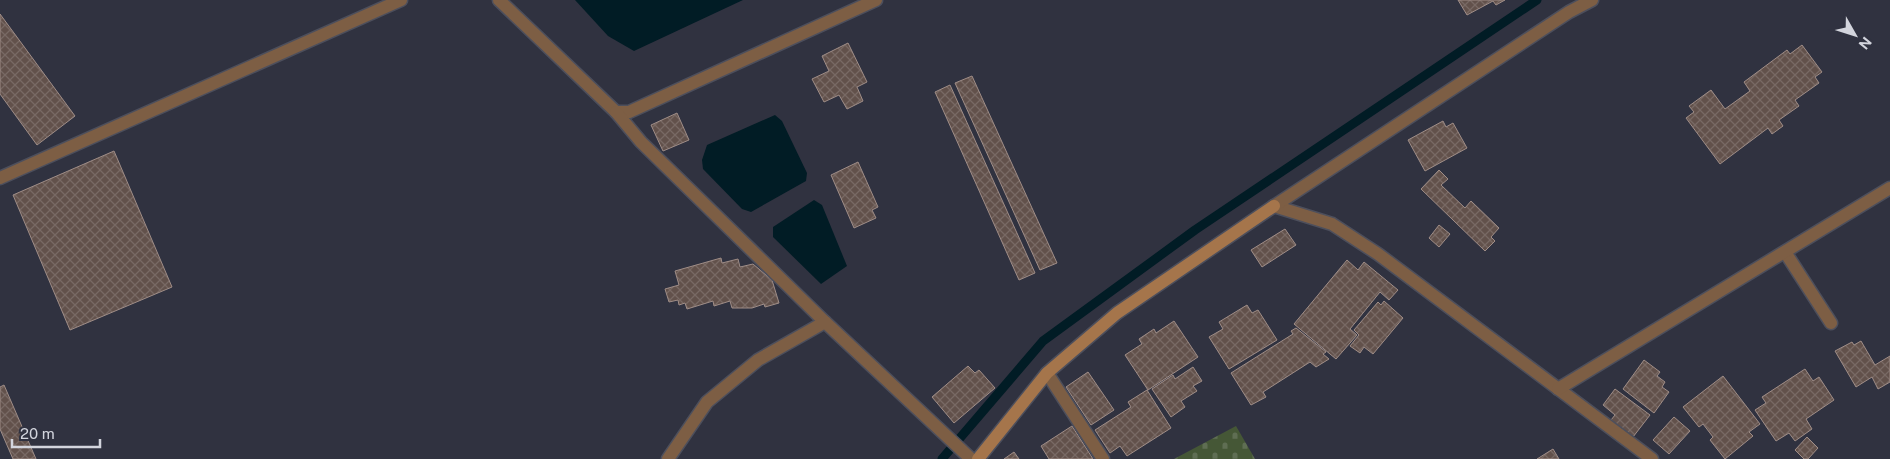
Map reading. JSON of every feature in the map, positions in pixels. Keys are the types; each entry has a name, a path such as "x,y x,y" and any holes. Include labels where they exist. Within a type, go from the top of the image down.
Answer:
{"street":[{"path":"0,178 401,0"},
{"path":"498,0 616,112 641,142 825,322 971,459"},
{"path":"616,112 629,112 876,0"},
{"path":"978,459 1048,373 1116,313 1274,206 1569,12 1592,0"},
{"path":"1558,390 1890,188"},
{"path":"1274,206 1332,224 1378,254 1652,459"},
{"path":"1785,252 1831,323"},
{"path":"668,459 707,402 758,360 825,322"},
{"path":"1048,373 1103,459"}],"green space":[{"path":"1236,426 1255,459 1174,459"}],"water":[{"path":"575,0 743,0 634,51 608,36"},
{"path":"775,115 782,121 807,173 806,181 751,212 742,209 703,169 702,160 707,145"},
{"path":"814,200 822,205 847,266 821,284 773,237 773,227"}],"building":[{"path":"1458,0 1505,0 1496,5 1493,1 1467,15"},
{"path":"0,14 75,116 37,145 0,94"},
{"path":"848,43 867,82 857,87 863,101 847,109 839,95 824,102 812,79 829,71 822,56"},
{"path":"1802,45 1822,72 1815,77 1819,83 1795,100 1799,106 1779,120 1783,126 1772,134 1768,128 1720,164 1686,118 1694,112 1689,106 1711,90 1725,109 1750,91 1744,82 1787,50 1790,54"},
{"path":"972,76 1057,263 1040,270 955,83"},
{"path":"950,85 1035,273 1019,280 935,92"},
{"path":"677,113 689,140 663,151 651,125"},
{"path":"1443,121 1446,127 1453,123 1467,148 1425,171 1408,140"},
{"path":"114,151 172,287 70,330 13,195"},
{"path":"858,162 878,207 872,210 876,218 854,228 831,175"},
{"path":"1439,170 1448,179 1441,185 1465,208 1471,201 1499,228 1491,237 1495,241 1485,251 1421,189"},
{"path":"1439,225 1450,234 1439,247 1429,238"},
{"path":"1285,229 1296,245 1262,267 1251,250"},
{"path":"721,258 722,263 738,259 740,267 753,264 772,280 779,303 765,307 764,304 752,308 732,308 730,301 714,306 713,301 687,309 685,303 679,305 678,300 669,302 665,289 679,285 675,271"},
{"path":"1347,260 1358,270 1364,262 1398,290 1389,300 1380,292 1350,329 1357,335 1336,359 1294,324"},
{"path":"1384,301 1403,318 1373,354 1364,347 1360,353 1350,346 1359,335 1354,330 1378,302 1381,305"},
{"path":"1247,305 1252,313 1258,310 1277,340 1229,369 1209,337 1223,329 1219,322"},
{"path":"1174,321 1198,357 1148,390 1125,355 1142,344 1139,339 1154,329 1156,333"},
{"path":"1296,328 1326,352 1323,354 1329,359 1316,367 1310,362 1263,392 1266,397 1251,405 1231,373 1293,334 1291,331"},
{"path":"1861,341 1875,365 1890,356 1890,382 1878,389 1872,377 1856,387 1835,351 1852,342 1854,345"},
{"path":"1644,360 1660,372 1657,376 1665,382 1662,387 1669,392 1654,413 1623,389"},
{"path":"968,366 975,373 979,370 995,388 954,423 932,397"},
{"path":"1193,367 1202,381 1193,386 1197,391 1181,401 1185,407 1171,417 1152,389 1173,375 1175,379"},
{"path":"1805,369 1813,381 1819,377 1834,400 1806,419 1812,429 1795,441 1789,433 1776,441 1755,410 1766,403 1762,397"},
{"path":"1088,372 1114,410 1091,425 1066,387"},
{"path":"1723,376 1760,424 1749,432 1753,436 1725,459 1710,440 1713,437 1703,424 1699,427 1683,407"},
{"path":"4,385 36,459 13,459 0,429 0,387"},
{"path":"1615,389 1650,415 1633,437 1611,420 1615,415 1603,405"},
{"path":"1147,390 1171,428 1127,456 1120,446 1110,453 1095,430 1131,407 1128,402"},
{"path":"1674,417 1690,431 1669,454 1653,440"},
{"path":"1072,426 1093,459 1049,459 1041,446"},
{"path":"1807,437 1818,448 1808,459 1804,459 1795,450"},
{"path":"1553,449 1559,459 1537,459"},
{"path":"1014,452 1019,459 1004,459"}],"waterway":[{"path":"942,459 1043,341 1195,230 1537,0"}]}
